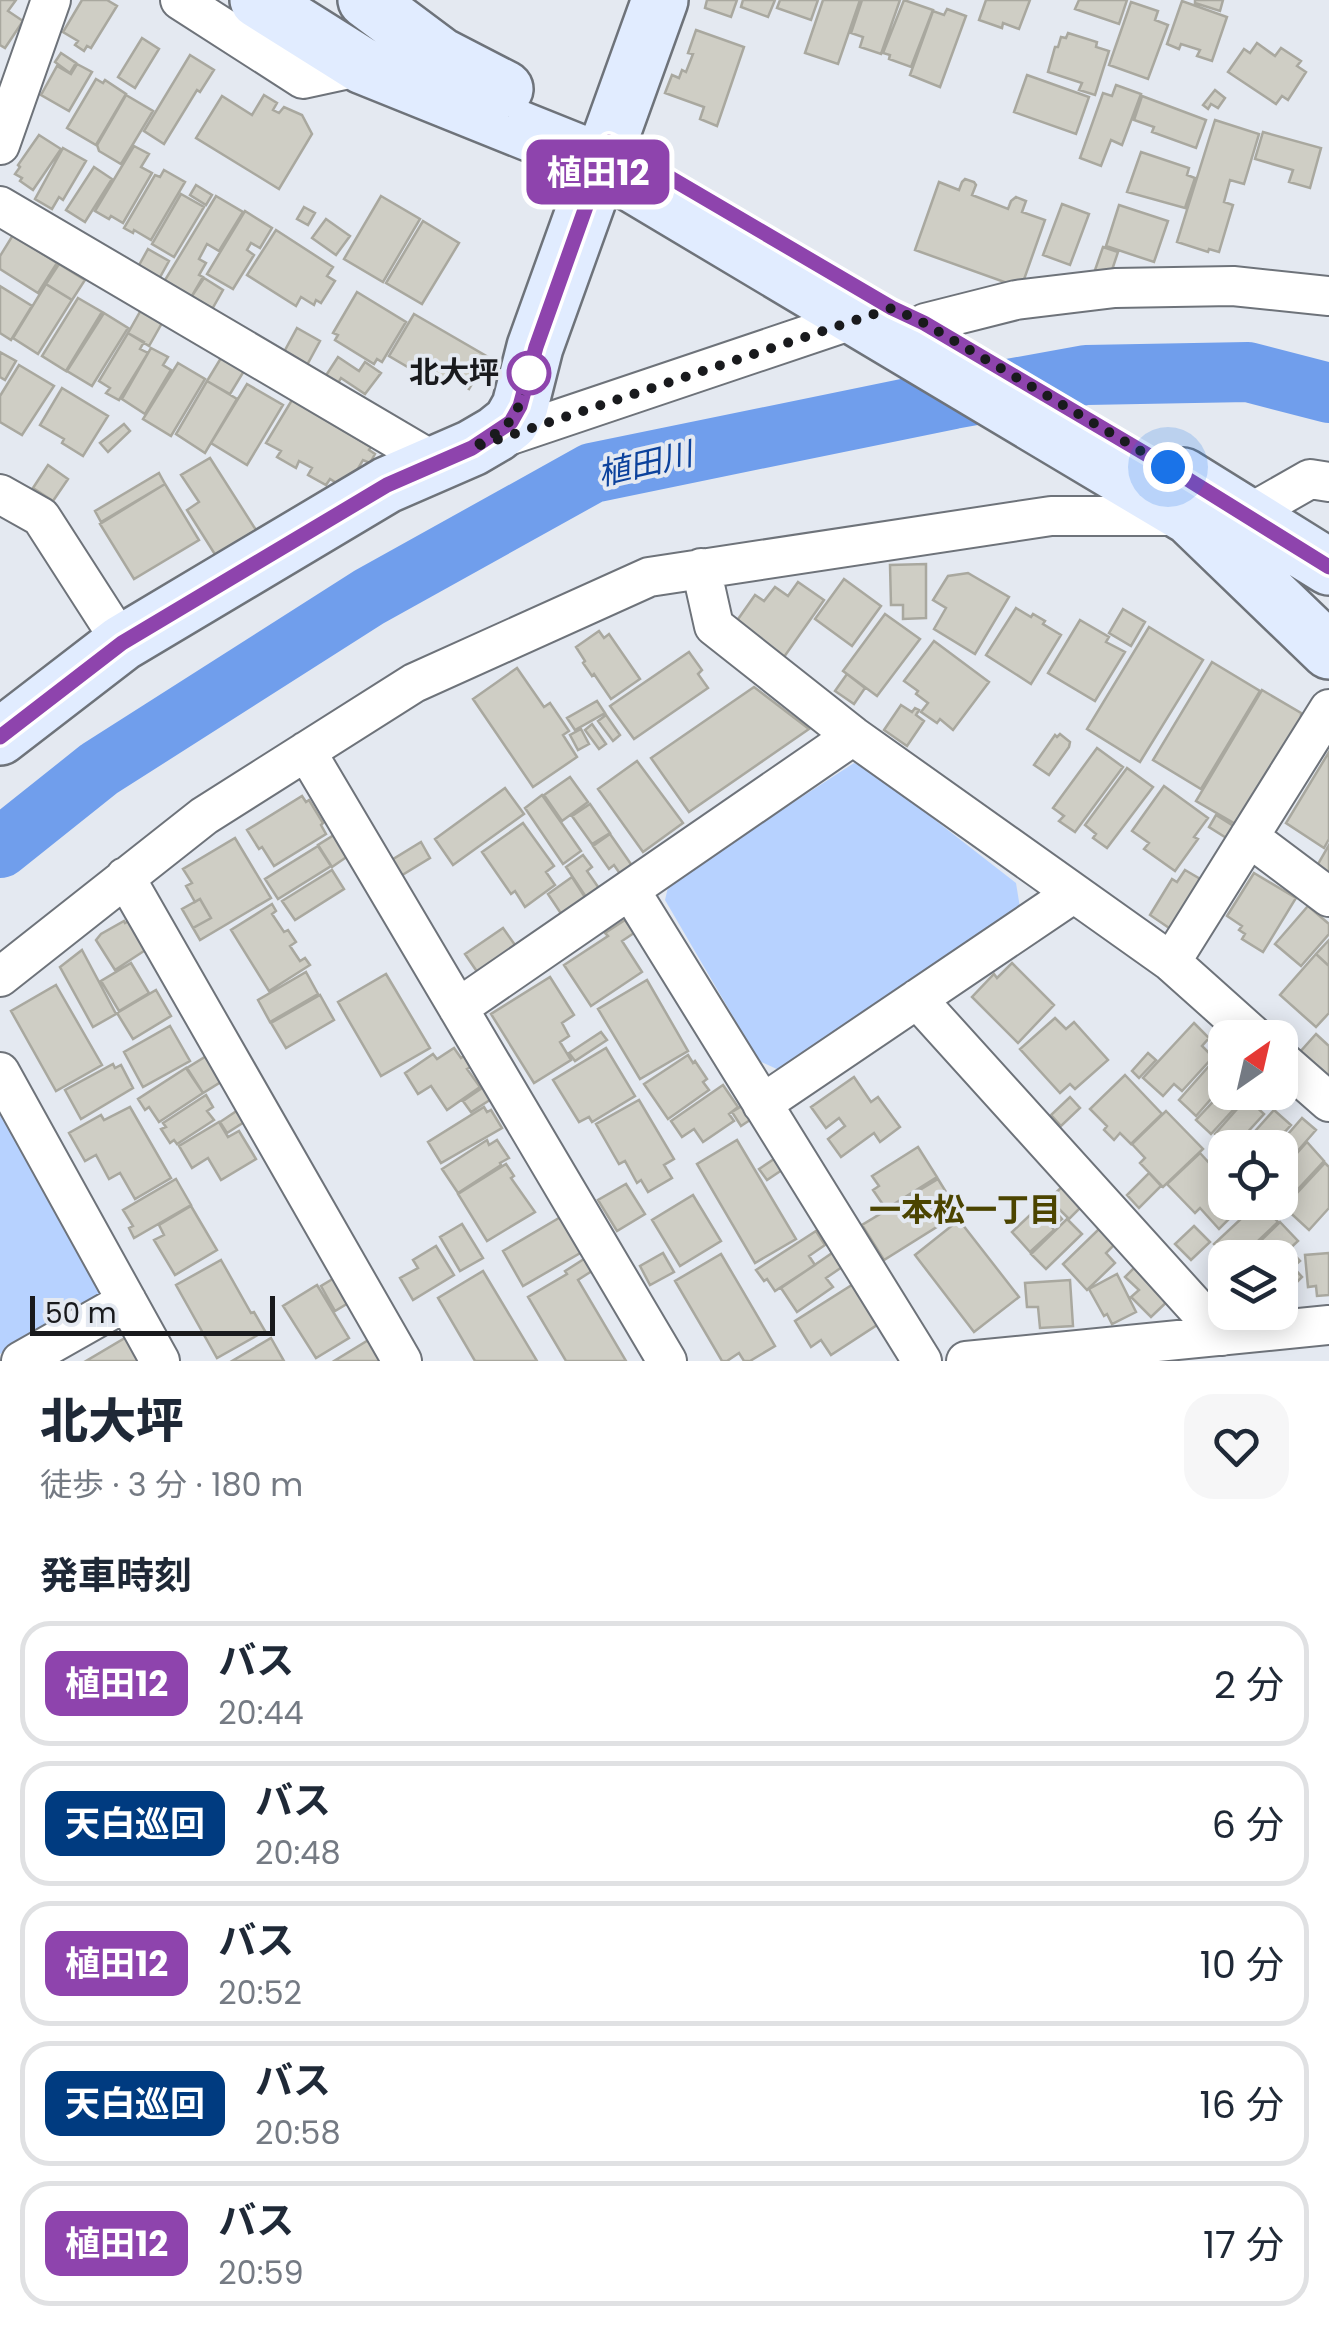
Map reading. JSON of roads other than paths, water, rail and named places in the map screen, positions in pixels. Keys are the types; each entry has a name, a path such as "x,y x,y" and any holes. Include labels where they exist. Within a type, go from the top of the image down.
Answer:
{"street":[{"path":"0,145 50,0"},
{"path":"180,0 303,79 363,66"},
{"path":"258,0 363,66 582,154 605,154"},
{"path":"0,738 122,643 387,485 454,455 511,422 520,406 536,347 660,0"},
{"path":"368,1 440,56 605,154 909,328 1144,470 1245,516 1329,567"},
{"path":"0,206 454,455 1016,300 1115,288 1233,286 1329,296"},
{"path":"1144,470 1329,651"},
{"path":"0,976 204,816 414,683 650,577 1051,516 1245,516 1310,478 1329,482"},
{"path":"0,494 41,517 122,643"},
{"path":"701,568 714,626 853,736 1171,962 1236,1020"},
{"path":"1171,962 1329,709"},
{"path":"458,1008 853,736"},
{"path":"306,751 668,1361"},
{"path":"1250,837 1329,897"},
{"path":"125,877 402,1361"},
{"path":"630,890 922,1361"},
{"path":"762,1104 1074,893"},
{"path":"917,999 1222,1336"},
{"path":"0,1072 160,1361"},
{"path":"1298,1075 1329,1102"},
{"path":"21,1361 126,1301"},
{"path":"966,1361 1329,1325"}],"waterway":[{"name":"植田川","path":"0,848 99,769 369,597 592,473 1086,375 1248,372 1329,393"}],"place":[{"name":"北大坪","path":"529,373"}],"district":[{"name":"一本松一丁目","path":"965,1210"}]}
